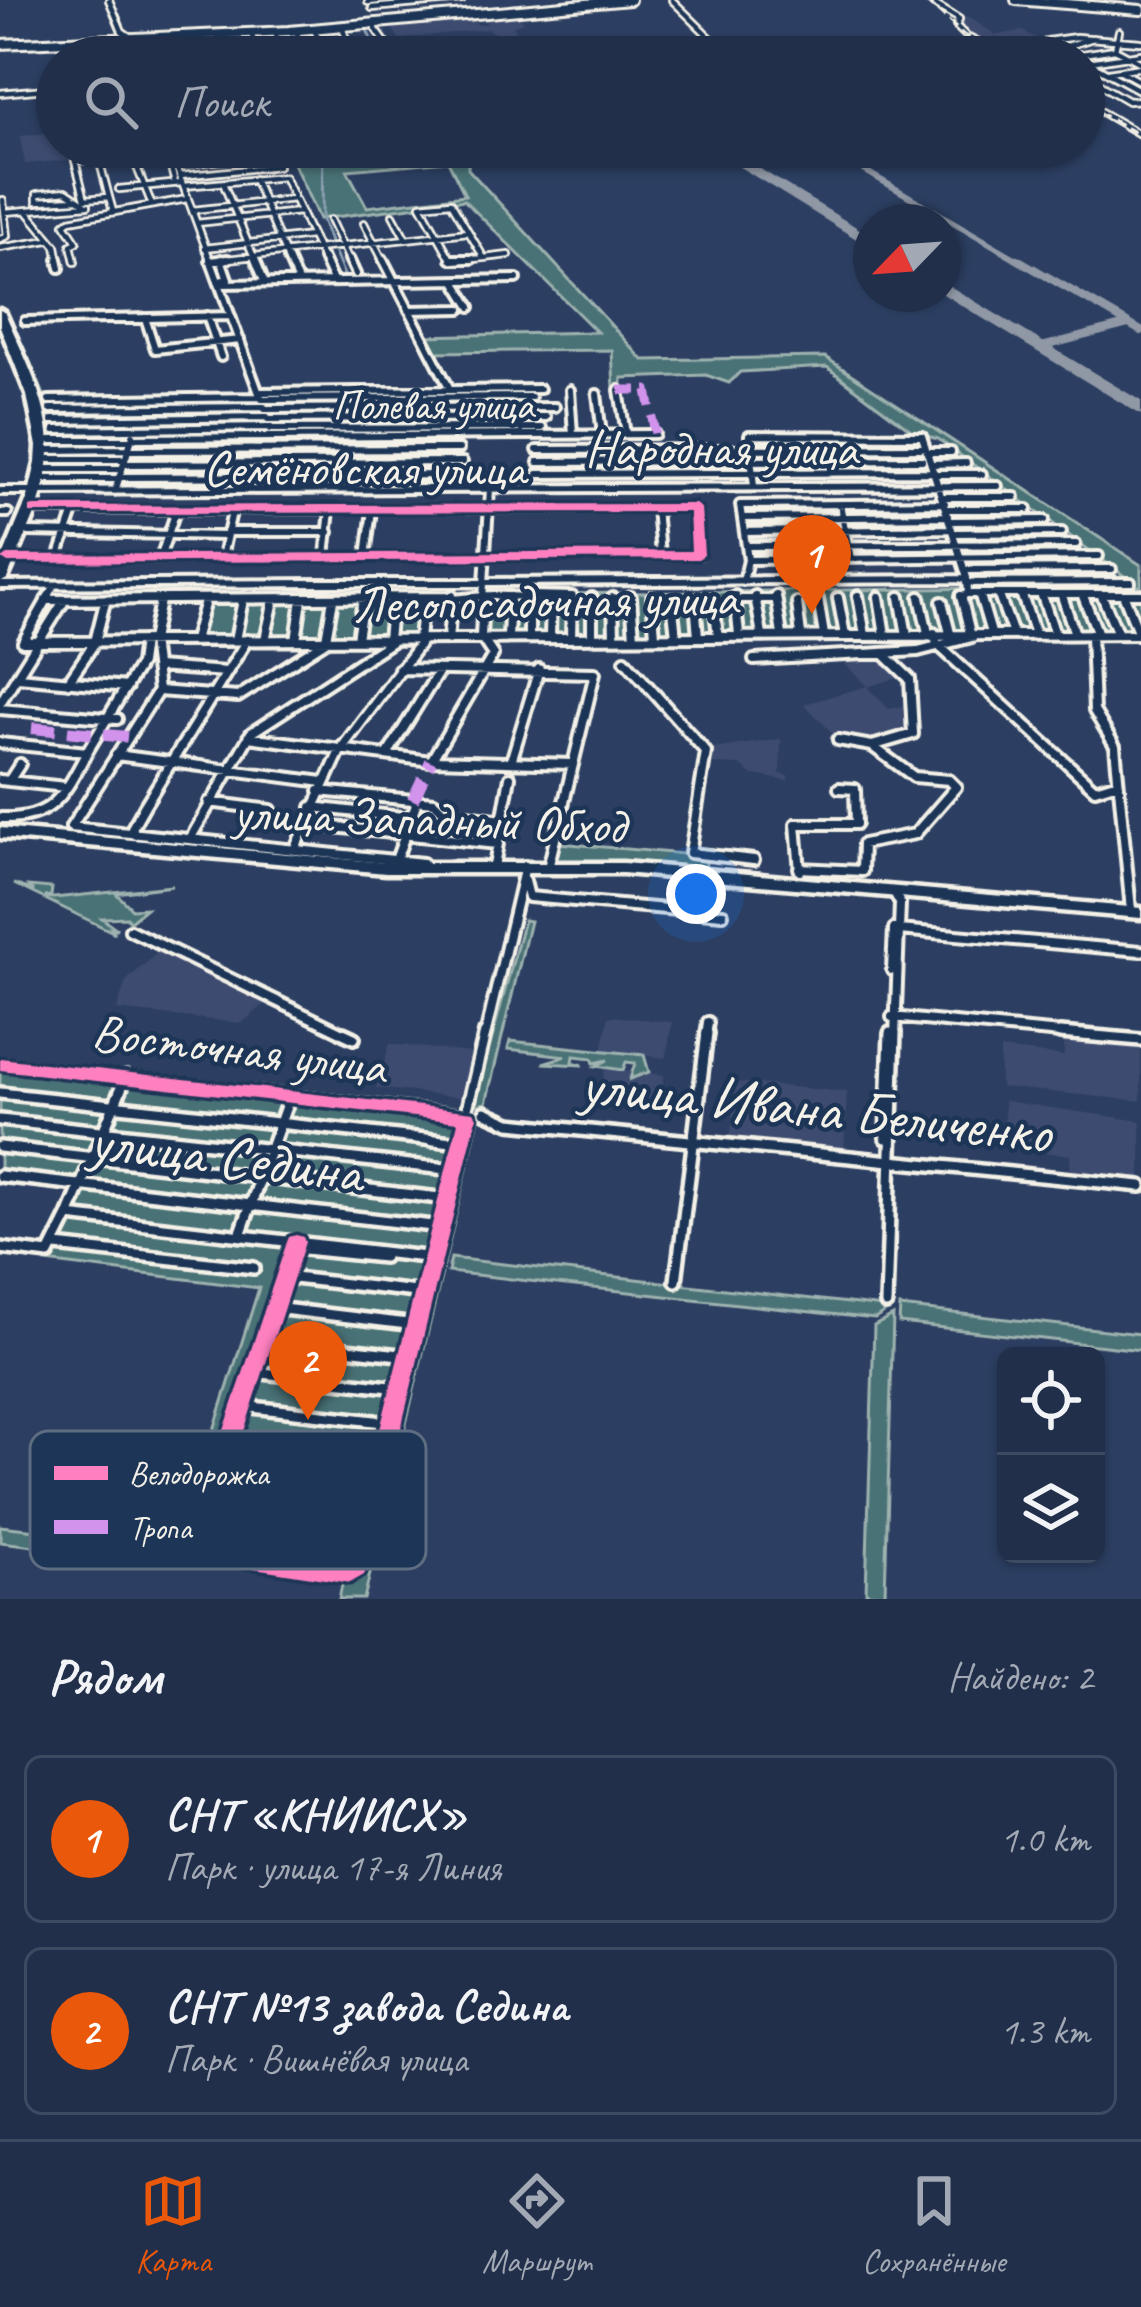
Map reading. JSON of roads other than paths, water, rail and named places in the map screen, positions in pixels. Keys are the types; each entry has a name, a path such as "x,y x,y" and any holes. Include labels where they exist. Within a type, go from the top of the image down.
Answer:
{"highway":[{"path":"2,321 40,439 33,491"},
{"path":"2,573 33,491 43,439 16,359"},
{"name":"улица Западный Обход","path":"0,832 425,870 623,868 901,896 1139,905"},
{"name":"улица Западный Обход","path":"292,856 525,871 549,858 1139,905"},
{"path":"745,876 793,878 800,870 843,884"}],"main road":[{"path":"202,36 626,0"},
{"path":"1016,0 1141,9"},
{"path":"1037,0 1141,9"},
{"path":"295,30 542,5"},
{"path":"201,36 274,31"},
{"path":"0,44 36,42"},
{"path":"0,44 36,43"}],"street":[{"path":"109,0 127,36"},
{"path":"369,3 387,0"},
{"path":"369,3 464,0 475,13"},
{"path":"673,0 709,36"},
{"path":"927,0 958,19 956,26 967,36"},
{"path":"369,3 386,36"},
{"path":"342,26 343,36"},
{"path":"314,29 318,36"},
{"path":"295,30 298,36"},
{"path":"274,31 277,36"},
{"path":"1115,49 1119,31"},
{"path":"1105,39 1141,42"},
{"path":"1105,52 1115,49 1141,65"},
{"path":"1105,58 1141,54"},
{"path":"1107,73 1141,65"},
{"path":"1120,70 1141,82"},
{"path":"1105,87 1132,101 1141,96 1107,73"},
{"path":"0,93 36,90"},
{"path":"1105,114 1141,135"},
{"path":"77,168 85,199 180,182 283,175"},
{"path":"103,168 116,194 114,211"},
{"path":"137,168 152,205"},
{"path":"173,168 193,210 266,413"},
{"path":"177,168 206,248"},
{"path":"218,168 264,281"},
{"path":"249,168 298,282"},
{"path":"252,175 272,168"},
{"path":"279,168 333,280"},
{"path":"180,182 222,178"},
{"path":"77,199 37,201 36,194 66,191 98,213"},
{"path":"193,210 294,199"},
{"path":"0,244 7,238 3,200"},
{"path":"26,210 56,246 77,242 65,224 98,213 188,200"},
{"path":"484,258 451,202 421,205 452,261 484,258 508,255"},
{"path":"5,212 88,206"},
{"path":"197,223 300,212"},
{"path":"392,214 406,239"},
{"path":"330,220 356,274"},
{"path":"364,224 450,389"},
{"path":"210,261 468,232"},
{"path":"206,248 311,236"},
{"path":"0,244 48,240"},
{"path":"71,245 75,263"},
{"path":"56,246 60,268"},
{"path":"219,283 228,279 221,260"},
{"path":"219,283 518,279"},
{"path":"454,280 471,307"},
{"path":"219,283 266,413"},
{"path":"409,310 460,309"},
{"path":"208,316 221,358"},
{"path":"26,321 231,316"},
{"path":"146,318 155,350 240,340"},
{"path":"45,479 266,413 450,389 540,389"},
{"path":"570,390 573,434"},
{"path":"619,390 626,434"},
{"path":"397,394 531,397"},
{"path":"393,432 397,394"},
{"path":"598,394 602,434"},
{"path":"49,400 142,399 393,432 505,431 505,397"},
{"path":"115,491 142,399"},
{"path":"52,420 555,407"},
{"path":"50,410 394,419 546,417"},
{"name":"Полевая улица","path":"126,455 212,436 266,413 381,435 655,434"},
{"path":"56,430 199,477 468,475"},
{"path":"534,488 540,431"},
{"path":"444,489 447,434"},
{"path":"377,489 381,435"},
{"path":"754,487 748,435 922,436 961,558 970,633"},
{"path":"883,435 895,487"},
{"path":"196,490 212,436"},
{"path":"537,450 887,448 951,452"},
{"path":"46,469 126,455 208,450 459,449"},
{"path":"126,455 50,450 204,463 463,462"},
{"path":"538,462 922,460"},
{"path":"538,474 893,473 966,463"},
{"path":"934,470 982,474"},
{"name":"Народная улица","path":"0,491 998,485"},
{"path":"432,760 493,652 481,638 490,489"},
{"path":"744,532 846,531 948,515 1015,496"},
{"path":"840,504 851,559"},
{"path":"739,635 737,596 746,546 740,505 840,504 1062,532"},
{"path":"656,508 660,555"},
{"name":"Семёновская улица","path":"34,510 695,508 700,555"},
{"path":"742,518 1028,509"},
{"path":"325,556 331,510"},
{"path":"367,556 372,510"},
{"path":"162,552 176,511"},
{"path":"222,557 232,511"},
{"path":"58,558 74,512"},
{"path":"948,515 1045,520"},
{"path":"2,573 58,558 700,555 700,529"},
{"path":"29,532 168,537 329,532"},
{"path":"746,546 1076,544"},
{"path":"745,564 1099,556"},
{"path":"2,573 55,585 740,581 1112,569"},
{"path":"965,577 1131,582"},
{"path":"412,598 414,583"},
{"path":"55,585 46,600 572,597 571,637"},
{"path":"964,595 1141,594"},
{"path":"755,595 762,635"},
{"path":"737,596 776,595 782,635"},
{"path":"1042,595 1055,634"},
{"path":"1061,595 1075,634"},
{"path":"1083,595 1095,634 1094,711 1115,746 1139,905"},
{"path":"1102,595 1118,634"},
{"path":"1124,595 1140,634"},
{"path":"508,637 510,596"},
{"path":"858,596 865,635"},
{"path":"754,660 883,653 939,646 988,633 980,596"},
{"path":"999,596 1013,634"},
{"path":"1022,596 1035,634"},
{"path":"448,640 452,597"},
{"path":"529,637 530,597"},
{"path":"550,637 551,597"},
{"path":"631,597 634,637"},
{"path":"652,597 655,637"},
{"path":"879,597 885,635"},
{"path":"900,597 907,635"},
{"path":"920,597 939,646 1095,789 1118,782"},
{"path":"190,839 248,737 391,640 392,598"},
{"path":"292,856 341,749 421,640 423,598"},
{"path":"592,598 592,636"},
{"path":"613,598 614,637"},
{"path":"838,598 845,635"},
{"path":"266,640 274,599"},
{"path":"158,691 238,697 327,639 333,599"},
{"path":"357,639 363,599"},
{"path":"818,599 824,635"},
{"name":"Лесопосадочная улица","path":"46,600 22,641 1140,634"},
{"path":"235,640 243,600"},
{"path":"296,640 302,600"},
{"path":"0,818 35,821 52,811 95,738 112,719 142,658 160,601"},
{"path":"194,640 205,601"},
{"path":"672,601 676,636"},
{"path":"64,602 0,706 112,719"},
{"path":"68,682 95,642 105,602"},
{"path":"695,602 698,636"},
{"path":"942,602 950,633"},
{"path":"714,603 718,636"},
{"path":"797,603 801,635"},
{"path":"147,640 158,691 71,827 292,856 424,862"},
{"path":"135,836 132,828 247,640"},
{"path":"838,740 872,746 913,734 910,679 883,653"},
{"path":"625,660 706,752 690,853 754,860"},
{"path":"156,667 226,673"},
{"path":"399,669 595,673 549,858"},
{"path":"512,758 539,669"},
{"path":"387,755 440,670"},
{"path":"16,677 127,687"},
{"path":"248,737 432,760 512,758 572,764"},
{"path":"0,743 87,752"},
{"path":"839,788 855,789 853,826 796,824 800,870 862,871 863,844 915,834 956,787 949,780 914,777 872,746"},
{"path":"116,755 434,802 444,812 503,820"},
{"path":"4,780 20,764"},
{"path":"494,866 510,777"},
{"path":"4,780 65,787"},
{"path":"396,860 417,800"},
{"path":"209,802 272,810"},
{"path":"312,807 411,818"},
{"path":"305,824 497,844"},
{"path":"525,871 527,897 723,914"},
{"path":"390,1431 525,871"},
{"path":"883,1304 901,896"},
{"path":"130,930 354,1038"},
{"path":"899,930 1141,951"},
{"path":"893,1017 1141,1040"},
{"path":"676,1281 708,1022"},
{"name":"Восточная улица","path":"0,1064 289,1098 468,1111"},
{"path":"0,1248 45,1255 56,1246 126,1077"},
{"path":"0,1093 462,1143"},
{"path":"240,1235 289,1098"},
{"name":"улица Ивана Беличенко","path":"485,1112 510,1123 1141,1186"},
{"path":"0,1120 455,1170"},
{"path":"0,1147 448,1198"},
{"name":"улица Седина","path":"0,1176 441,1227"},
{"path":"68,1216 433,1260"},
{"path":"234,1431 295,1245"},
{"path":"56,1246 254,1268"},
{"path":"285,1277 424,1293"},
{"path":"274,1308 416,1324"},
{"path":"264,1340 409,1356"},
{"path":"254,1372 400,1388"},
{"path":"242,1406 392,1423"}],"waterway":[{"path":"367,30 370,36"},
{"path":"323,168 322,220 331,245"},
{"path":"333,249 344,275"}],"railway":[{"path":"925,0 966,36"},
{"path":"1105,116 1141,136"}],"place":[{"name":"СНТ «КНИИСХ»","path":"812,614"},
{"name":"СНТ №13 завода Седина","path":"308,1420"}]}
